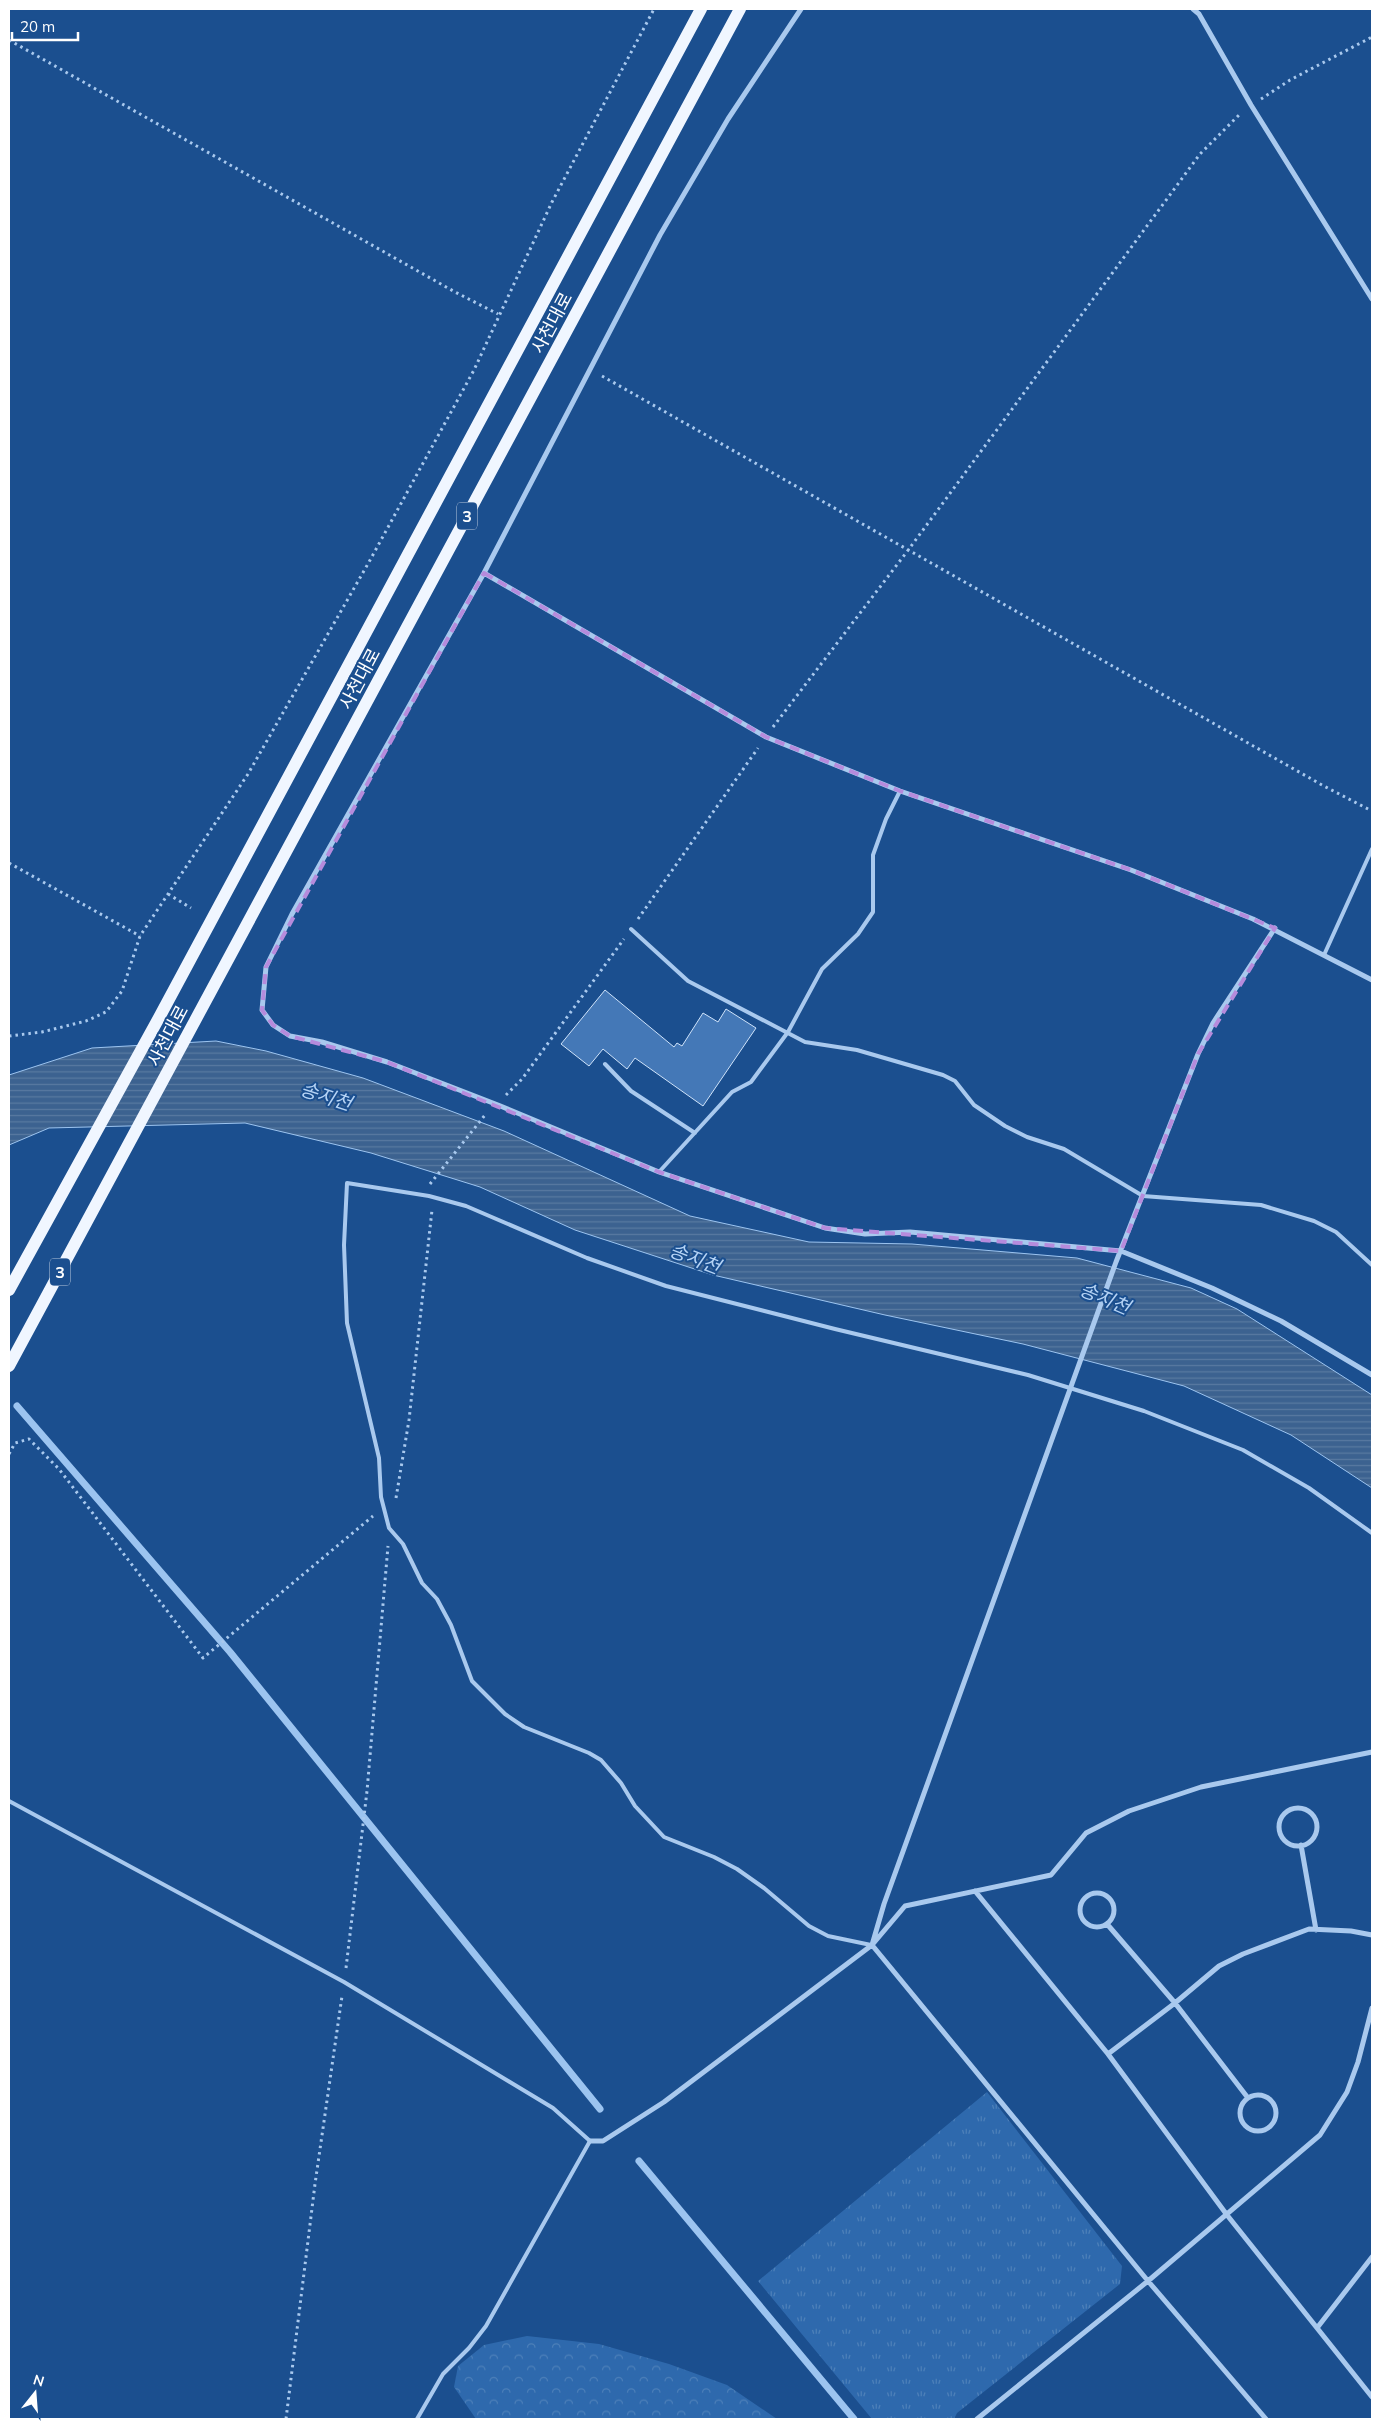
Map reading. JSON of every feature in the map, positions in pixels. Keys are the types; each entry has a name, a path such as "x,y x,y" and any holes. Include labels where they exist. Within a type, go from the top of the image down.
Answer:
{"main road":[{"name":"사천대로","path":"9,1290 161,1014 701,9"},
{"name":"사천대로","path":"9,1366 195,1024 740,9"}],"street":[{"path":"801,9 728,119 660,235 484,573 292,914 266,968 262,1010 273,1025 290,1036 322,1042 387,1062 498,1104 659,1172 825,1228 864,1234 910,1232 1121,1251 1212,1288 1281,1321 1348,1359 1372,1376"},
{"path":"1193,9 1372,299"},
{"path":"484,573 766,737 900,791 1131,870 1274,928 1372,980"},
{"path":"872,1945 884,1904 1116,1262 1198,1054 1213,1023 1274,928"},
{"path":"590,2141 603,2141 664,2102 872,1945 905,1906 1051,1875 1086,1833 1129,1811 1201,1787 1372,1752"},
{"path":"1291,1808 1304,1809 1310,1812 1316,1823 1314,1836 1310,1841 1301,1845 1287,1842 1280,1833 1279,1821 1291,1808"},
{"path":"1301,1845 1316,1930"},
{"path":"974,1891 1108,2054 1227,2215 1372,2397"},
{"path":"1102,1893 1112,1900 1114,1911 1107,1924 1095,1927 1085,1922 1080,1912 1082,1901 1086,1897 1102,1893"},
{"path":"1107,1924 1175,2003 1248,2098"},
{"path":"1108,2054 1175,2003 1219,1966 1309,1929 1352,1931 1372,1935"},
{"path":"872,1945 1148,2282 1266,2419"},
{"path":"977,2419 1148,2282 1320,2135 1346,2092 1358,2062 1372,2008"},
{"path":"1260,2095 1274,2105 1276,2116 1271,2126 1266,2130 1254,2131 1244,2125 1241,2120 1241,2108 1248,2098 1260,2095"},
{"path":"1317,2328 1372,2257"}],"lane":[{"path":"659,1172 732,1092 751,1082 788,1032 822,969 858,934 873,912 874,855 886,819 900,791"},
{"path":"1324,955 1372,848"},
{"path":"632,929 688,981 806,1042 857,1050 943,1075 955,1081 974,1105 1005,1126 1027,1137 1064,1149 1143,1196 1261,1205 1314,1220 1336,1232 1372,1265"},
{"path":"605,1064 631,1091 695,1133"},
{"path":"872,1945 828,1936 810,1926 764,1888 738,1870 714,1857 664,1837 635,1806 621,1783 601,1760 589,1753 524,1726 505,1714 472,1681 451,1625 437,1599 422,1583 403,1544 389,1528 381,1496 379,1458 347,1323 344,1245 347,1183 429,1196 466,1206 587,1258 666,1286 844,1332 1028,1375 1144,1410 1243,1450 1309,1488 1372,1533"},
{"path":"9,1801 344,1982 553,2108 590,2141 486,2326 469,2348 443,2374 417,2419"}],"path":[{"path":"9,1036 42,1032 86,1022 106,1012 122,991 140,936 248,774 369,562 460,396 552,202 654,9"},
{"path":"766,737 909,550 1200,154 1224,128 1252,105 1290,80 1372,37"},
{"path":"9,40 455,292 498,314"},
{"path":"591,370 1322,786 1372,811"},
{"path":"9,863 140,936"},
{"path":"168,894 191,908"},
{"path":"431,1181 488,1112"},
{"path":"286,2419 315,2184 344,1982 367,1790 389,1528 412,1400 433,1208 429,1196"},
{"path":"9,1454 15,1443 29,1439 59,1469 203,1658 381,1511 389,1528"}],"highlighted area":[{"path":"484,573 766,737 900,791 1131,870 1275,928 1198,1054 1121,1251 825,1228 659,1172 387,1062 290,1036 273,1025 262,1010 266,967"}],"green space":[{"path":"987,2092 1122,2266 1120,2284 957,2413 954,2419 872,2419 758,2281"},
{"path":"527,2336 599,2344 669,2364 727,2385 777,2419 476,2419 454,2387 458,2366 484,2345"}],"water":[{"name":"송지천","path":"216,1041 266,1051 363,1078 504,1131 690,1216 809,1242 912,1244 1077,1258 1191,1288 1237,1309 1372,1395 1372,1488 1291,1435 1184,1386 1023,1344 885,1315 713,1275 575,1230 480,1187 371,1153 245,1123 49,1128 9,1145 9,1075 92,1048"}],"building":[{"path":"605,990 674,1047 677,1043 682,1046 703,1013 718,1022 726,1009 756,1028 703,1106 635,1058 627,1069 603,1049 589,1066 561,1044"}],"waterway":[{"path":"17,1406 230,1652 600,2109"},
{"path":"639,2161 854,2419"}]}
